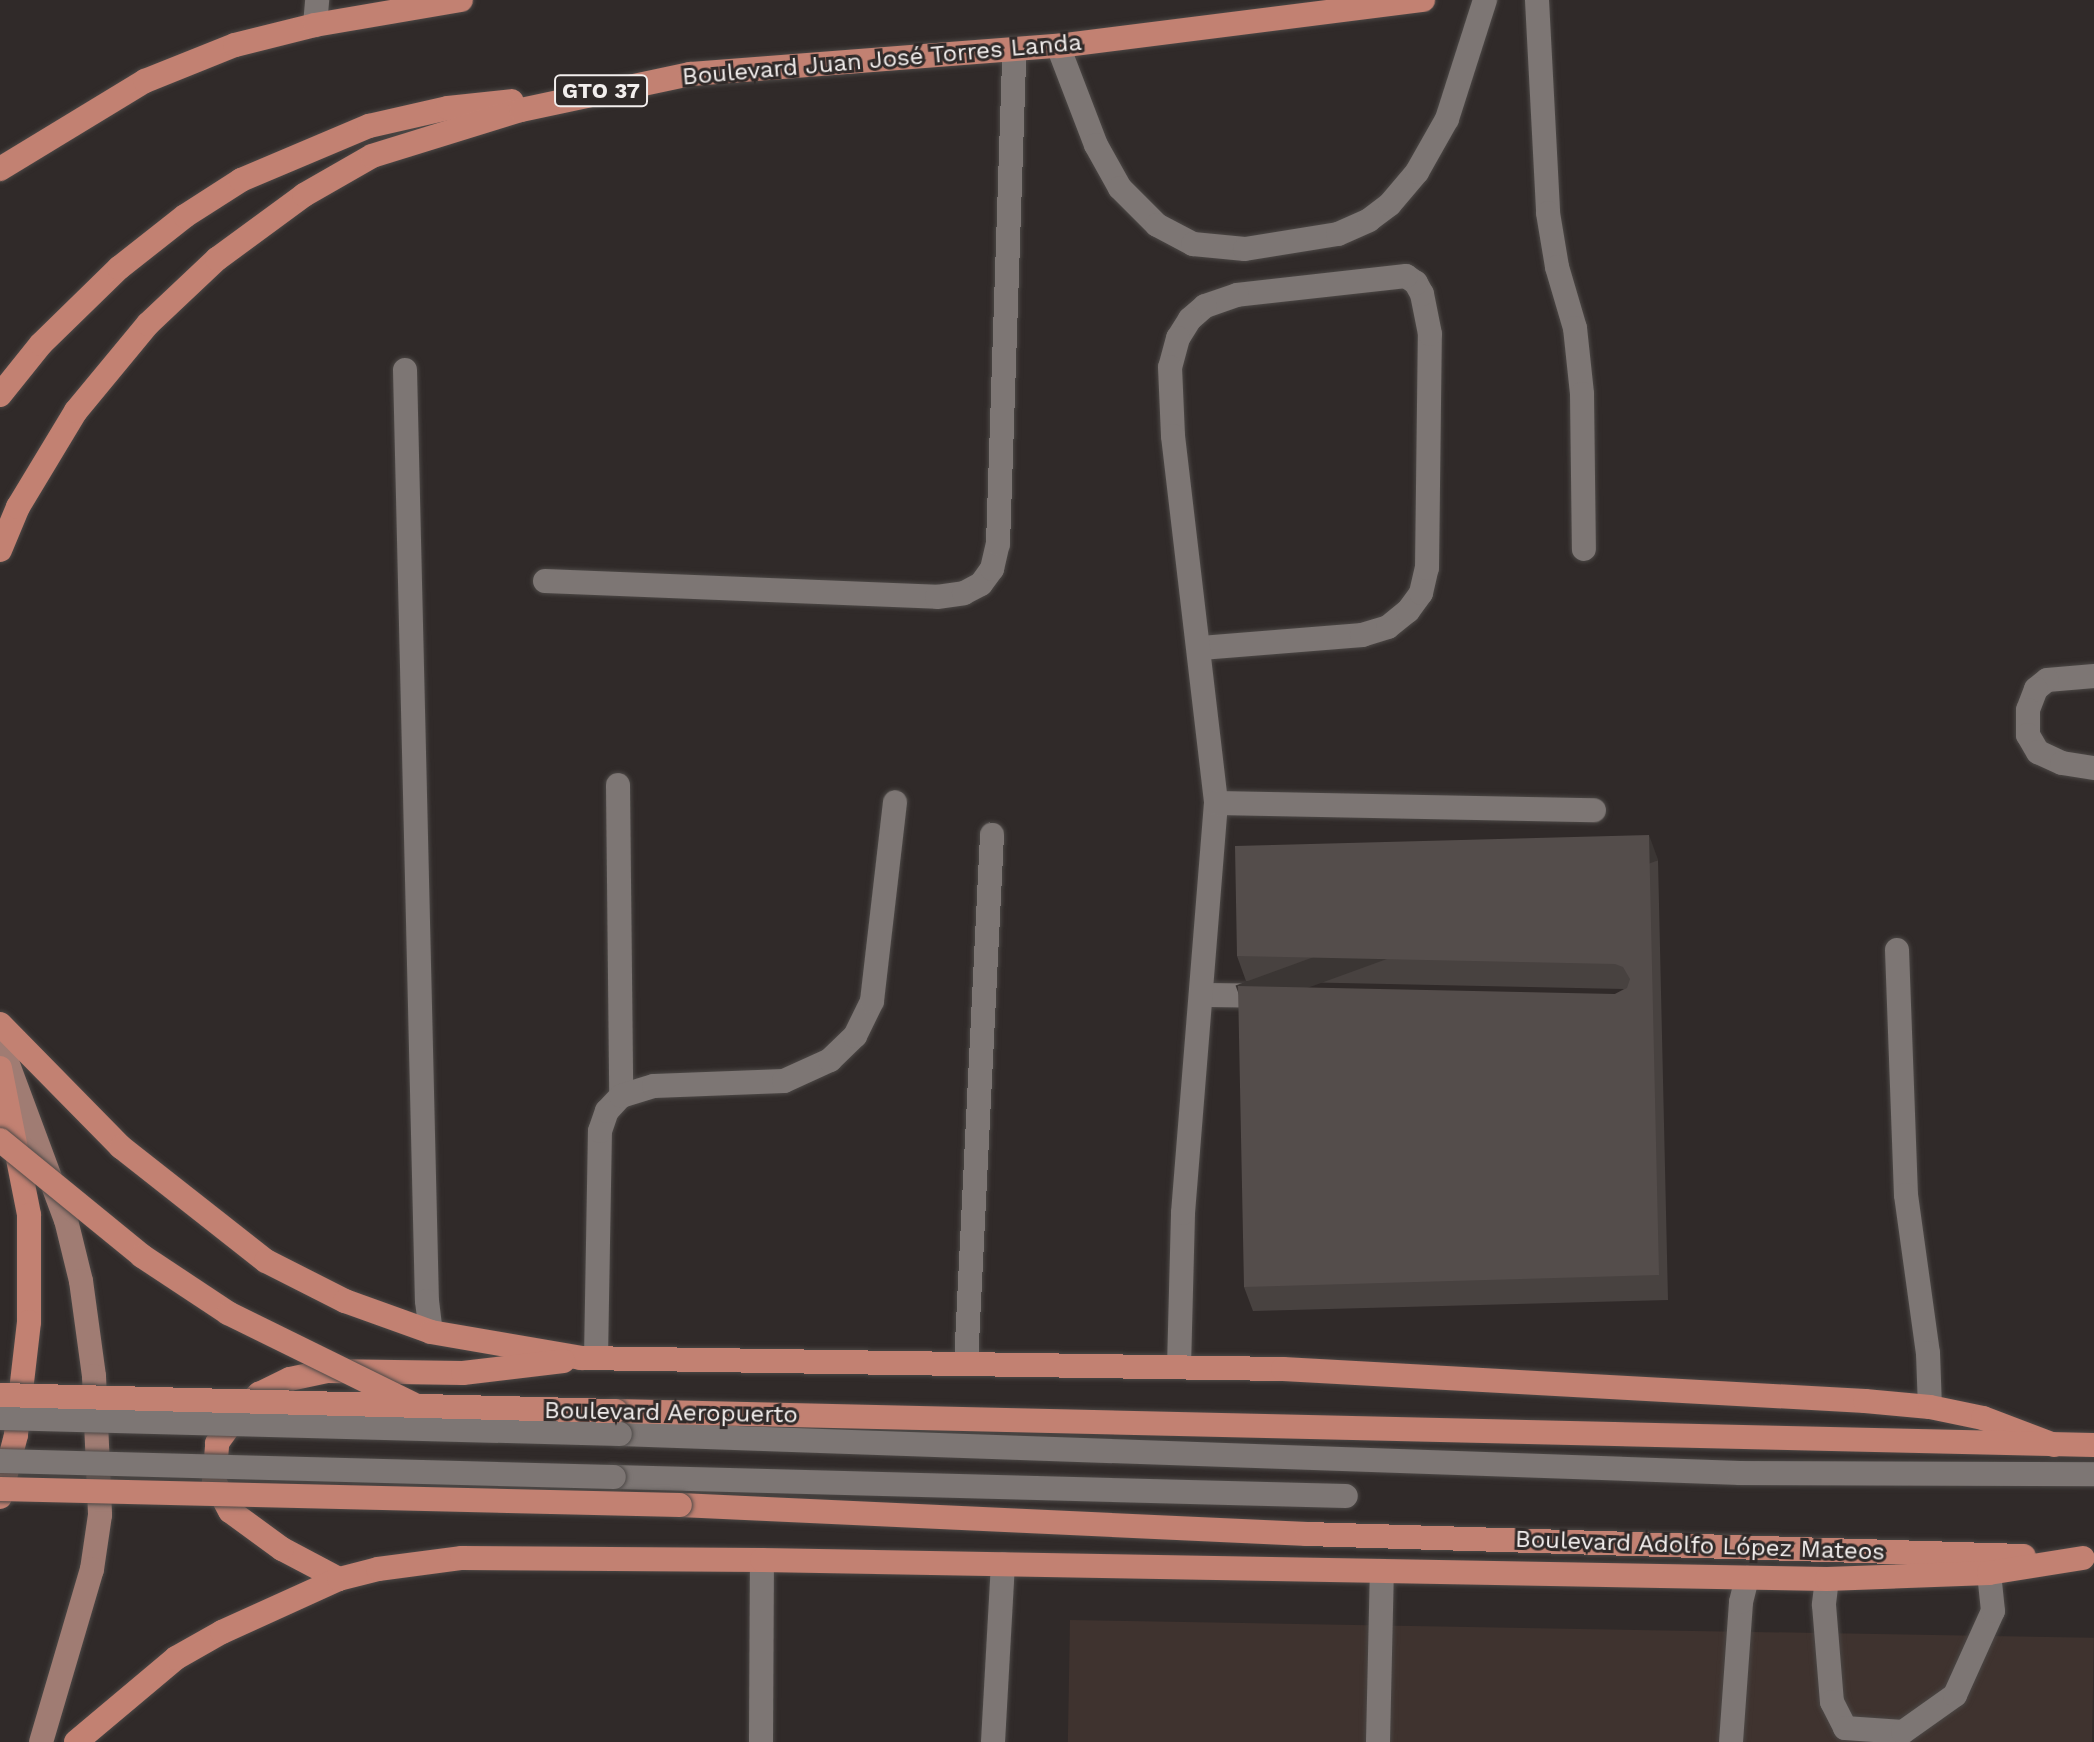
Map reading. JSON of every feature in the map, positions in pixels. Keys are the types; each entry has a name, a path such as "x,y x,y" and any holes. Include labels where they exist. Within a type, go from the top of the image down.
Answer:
{"main road":[{"path":"0,176 8,163 145,81 235,45 315,25 460,0"},
{"name":"Boulevard Juan José Torres Landa","path":"0,550 18,507 76,411 148,324 217,259 304,195 372,156 443,132 598,91 690,74 1058,46 1423,0"},
{"path":"0,395 41,344 119,268 185,216 241,180 369,126 448,108 598,91"},
{"path":"0,1024 121,1147 266,1261 345,1301 431,1332 588,1358"},
{"path":"0,1068 29,1215 29,1322 8,1426 0,1497"},
{"path":"0,1140 142,1256 228,1313 422,1408"},
{"path":"339,1579 282,1549 230,1511 214,1481 217,1443 239,1413 259,1394 290,1379 327,1371 463,1373 588,1358 1283,1369 1930,1407 1983,1418 2054,1445 2094,1445"},
{"name":"Boulevard Aeropuerto","path":"0,1395 422,1408 2054,1445"},
{"name":"Boulevard Adolfo López Mateos","path":"0,1489 680,1505 1307,1534 2088,1558"},
{"path":"76,1742 176,1658 222,1632 339,1579 378,1569 462,1558 762,1560 1827,1579 1989,1573 2088,1558"}],"street":[{"path":"0,1043 66,1220 81,1281 94,1376 100,1515 92,1569 41,1742"}],"lane":[{"path":"315,25 317,0"},
{"path":"1058,46 1096,145 1120,188 1157,225 1193,244 1245,249 1338,234 1369,220 1390,204 1417,172 1447,119 1485,0"},
{"path":"1537,0 1548,213 1557,267 1575,328 1582,394 1584,549"},
{"path":"545,581 937,597 964,593 981,584 992,569 998,544 1014,49"},
{"path":"1179,1367 1183,1213 1216,803 1201,648 1173,436 1170,367 1178,338 1190,319 1205,306 1237,295 1406,276 1422,294 1430,334 1427,568 1421,593 1408,611 1388,627 1362,635 1201,648"},
{"path":"405,370 427,1301 431,1332"},
{"path":"2094,676 2047,680 2036,689 2028,710 2028,735 2038,752 2062,763 2094,768"},
{"path":"618,785 621,1096"},
{"path":"588,1358 600,1131 607,1111 621,1096 654,1086 784,1081 830,1060 855,1036 872,1001 895,802"},
{"path":"1216,803 1594,810"},
{"path":"966,1363 992,835"},
{"path":"1897,950 1906,1195 1928,1353 1930,1407"},
{"path":"1201,995 1295,997"},
{"path":"8,1426 1339,1457 1740,1473 2094,1474"},
{"path":"0,1461 1346,1496"},
{"path":"761,1742 762,1560"},
{"path":"993,1742 1003,1564"},
{"path":"1378,1742 1382,1571"},
{"path":"1827,1579 1824,1605 1832,1702 1845,1728 1903,1732 1955,1695 1993,1611 1989,1573"},
{"path":"1731,1742 1741,1602 1747,1578"}],"shaded area":[{"path":"1070,1620 2094,1638 2092,1742 1068,1742"}],"building":[{"path":"1649,835 1659,1275 1244,1287 1238,986 1615,994 1627,988 1630,979 1623,967 1615,964 1237,956 1235,846"}]}
